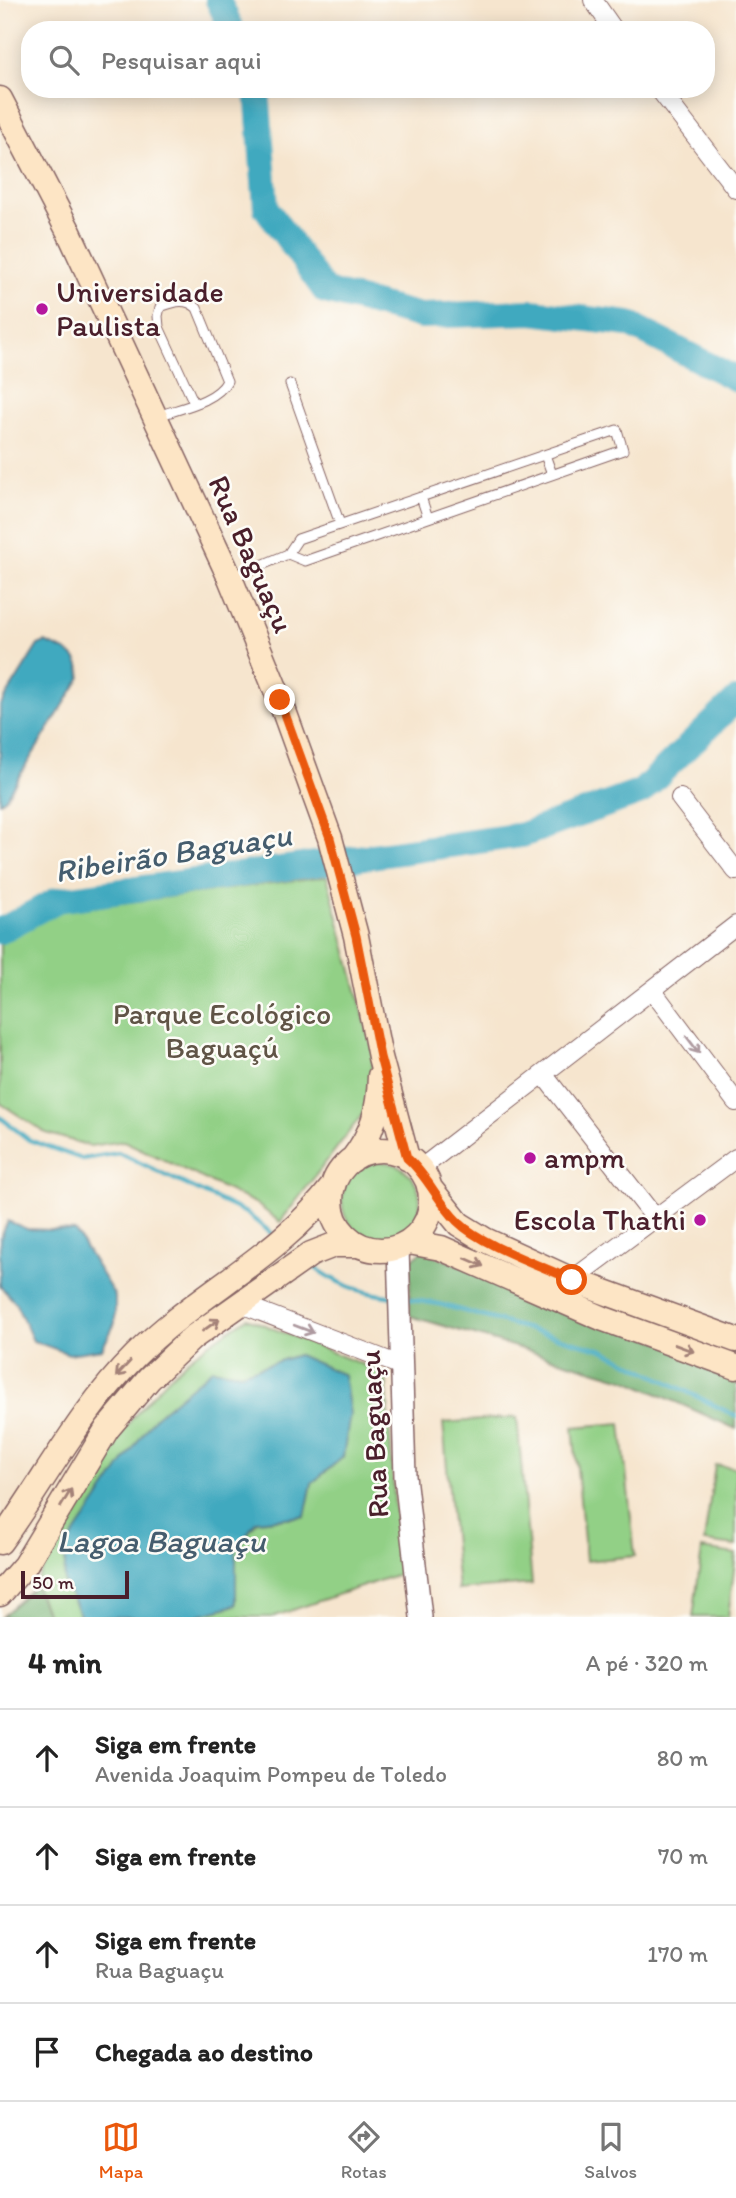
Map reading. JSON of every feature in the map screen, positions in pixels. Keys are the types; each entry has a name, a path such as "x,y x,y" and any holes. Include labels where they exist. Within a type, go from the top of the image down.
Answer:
{"main road":[{"name":"Rua Baguaçu","path":"0,99 69,232 230,578 280,700 330,838 356,936 380,1057"},
{"path":"25,1565 0,1543 76,1428 113,1379 145,1347 290,1233 316,1209 340,1171 367,1140 375,1119 380,1084 380,1057"},
{"path":"380,1057 431,1203 428,1218 420,1232 403,1245"},
{"path":"352,1160 379,1150 394,1152 419,1171 459,1224 485,1240 572,1280 736,1340"},
{"path":"333,1186 331,1203 335,1220 345,1234 359,1245"},
{"path":"0,1594 25,1565 107,1429 149,1378 192,1338 301,1261 334,1245 359,1245 378,1250 403,1245 441,1248 604,1319 736,1367"}],"street":[{"path":"593,0 608,21"},
{"path":"666,98 736,190"},
{"path":"680,798 736,871"},
{"path":"419,1171 736,925"},
{"path":"652,990 736,1102"},
{"path":"543,1074 655,1218"},
{"path":"572,1280 736,1158"},
{"name":"Rua Baguaçu","path":"403,1245 399,1275 405,1476 421,1617"},
{"path":"241,1304 402,1366"}],"lane":[{"path":"154,418 214,396 228,381 197,308 190,302 178,301 160,307 159,327 194,403"},
{"path":"290,384 340,524"},
{"path":"230,578 288,554 298,539 617,430 623,450 305,561 288,554"},
{"path":"545,455 552,474"},
{"path":"421,497 428,518"}],"green space":[{"name":"Parque Ecológico Baguaçú","path":"327,876 373,1051 371,1103 280,1222 255,1203 124,1141 90,1146 46,1133 0,1103 0,942 61,911"},
{"path":"373,1162 389,1162 403,1168 414,1179 420,1193 420,1209 414,1223 403,1234 389,1240 373,1240 359,1234 348,1223 342,1209 342,1193 348,1179 359,1168"},
{"path":"422,1251 736,1371 736,1429 627,1380 410,1316 410,1261"},
{"path":"247,1318 386,1374 399,1574 272,1617 191,1617 236,1605 236,1550 257,1521 305,1516 312,1483 343,1457 298,1355 241,1373 212,1369 64,1582 81,1617 48,1617 35,1586 64,1525 98,1466 139,1410 186,1361"},
{"path":"517,1417 532,1584 458,1590 443,1423"},
{"path":"621,1423 635,1556 586,1561 573,1427"},
{"path":"715,1465 736,1468 736,1546 704,1542"},
{"path":"702,1549 736,1554 728,1617 693,1617"},
{"path":"35,1586 48,1617 2,1617"}],"water":[{"path":"45,642 70,653 78,663 81,677 5,799 0,802 0,706 38,645"},
{"path":"8,1221 27,1229 75,1231 115,1296 115,1323 102,1349 69,1354 33,1341 15,1302 0,1286 0,1239"},
{"name":"Lagoa Baguaçu","path":"298,1355 344,1375 350,1414 343,1457 312,1483 305,1516 256,1521 236,1550 236,1605 191,1617 81,1617 64,1582 66,1547 153,1419 212,1369 241,1373"}],"waterway":[{"name":"Ribeirão Baguaçu","path":"218,0 228,21"},
{"name":"Ribeirão Baguaçu","path":"258,98 266,208 325,291 421,316 532,312 629,324 736,379"},
{"name":"Ribeirão Baguaçu","path":"0,931 57,900 522,835 641,792 736,700"},
{"path":"0,1117 29,1140 82,1159 119,1153 246,1213 275,1236"},
{"path":"309,1263 329,1277 349,1286 394,1297"},
{"path":"406,1299 439,1304 603,1350 736,1416"}],"place":[{"name":"Universidade Paulista","path":"42,309"},
{"name":"ampm","path":"530,1158"},
{"name":"Escola Thathi","path":"700,1220"}],"route":[{"path":"280,700 330,838 356,936 380,1057 407,1158 420,1169 439,1202 459,1224 485,1240 572,1280"}]}
